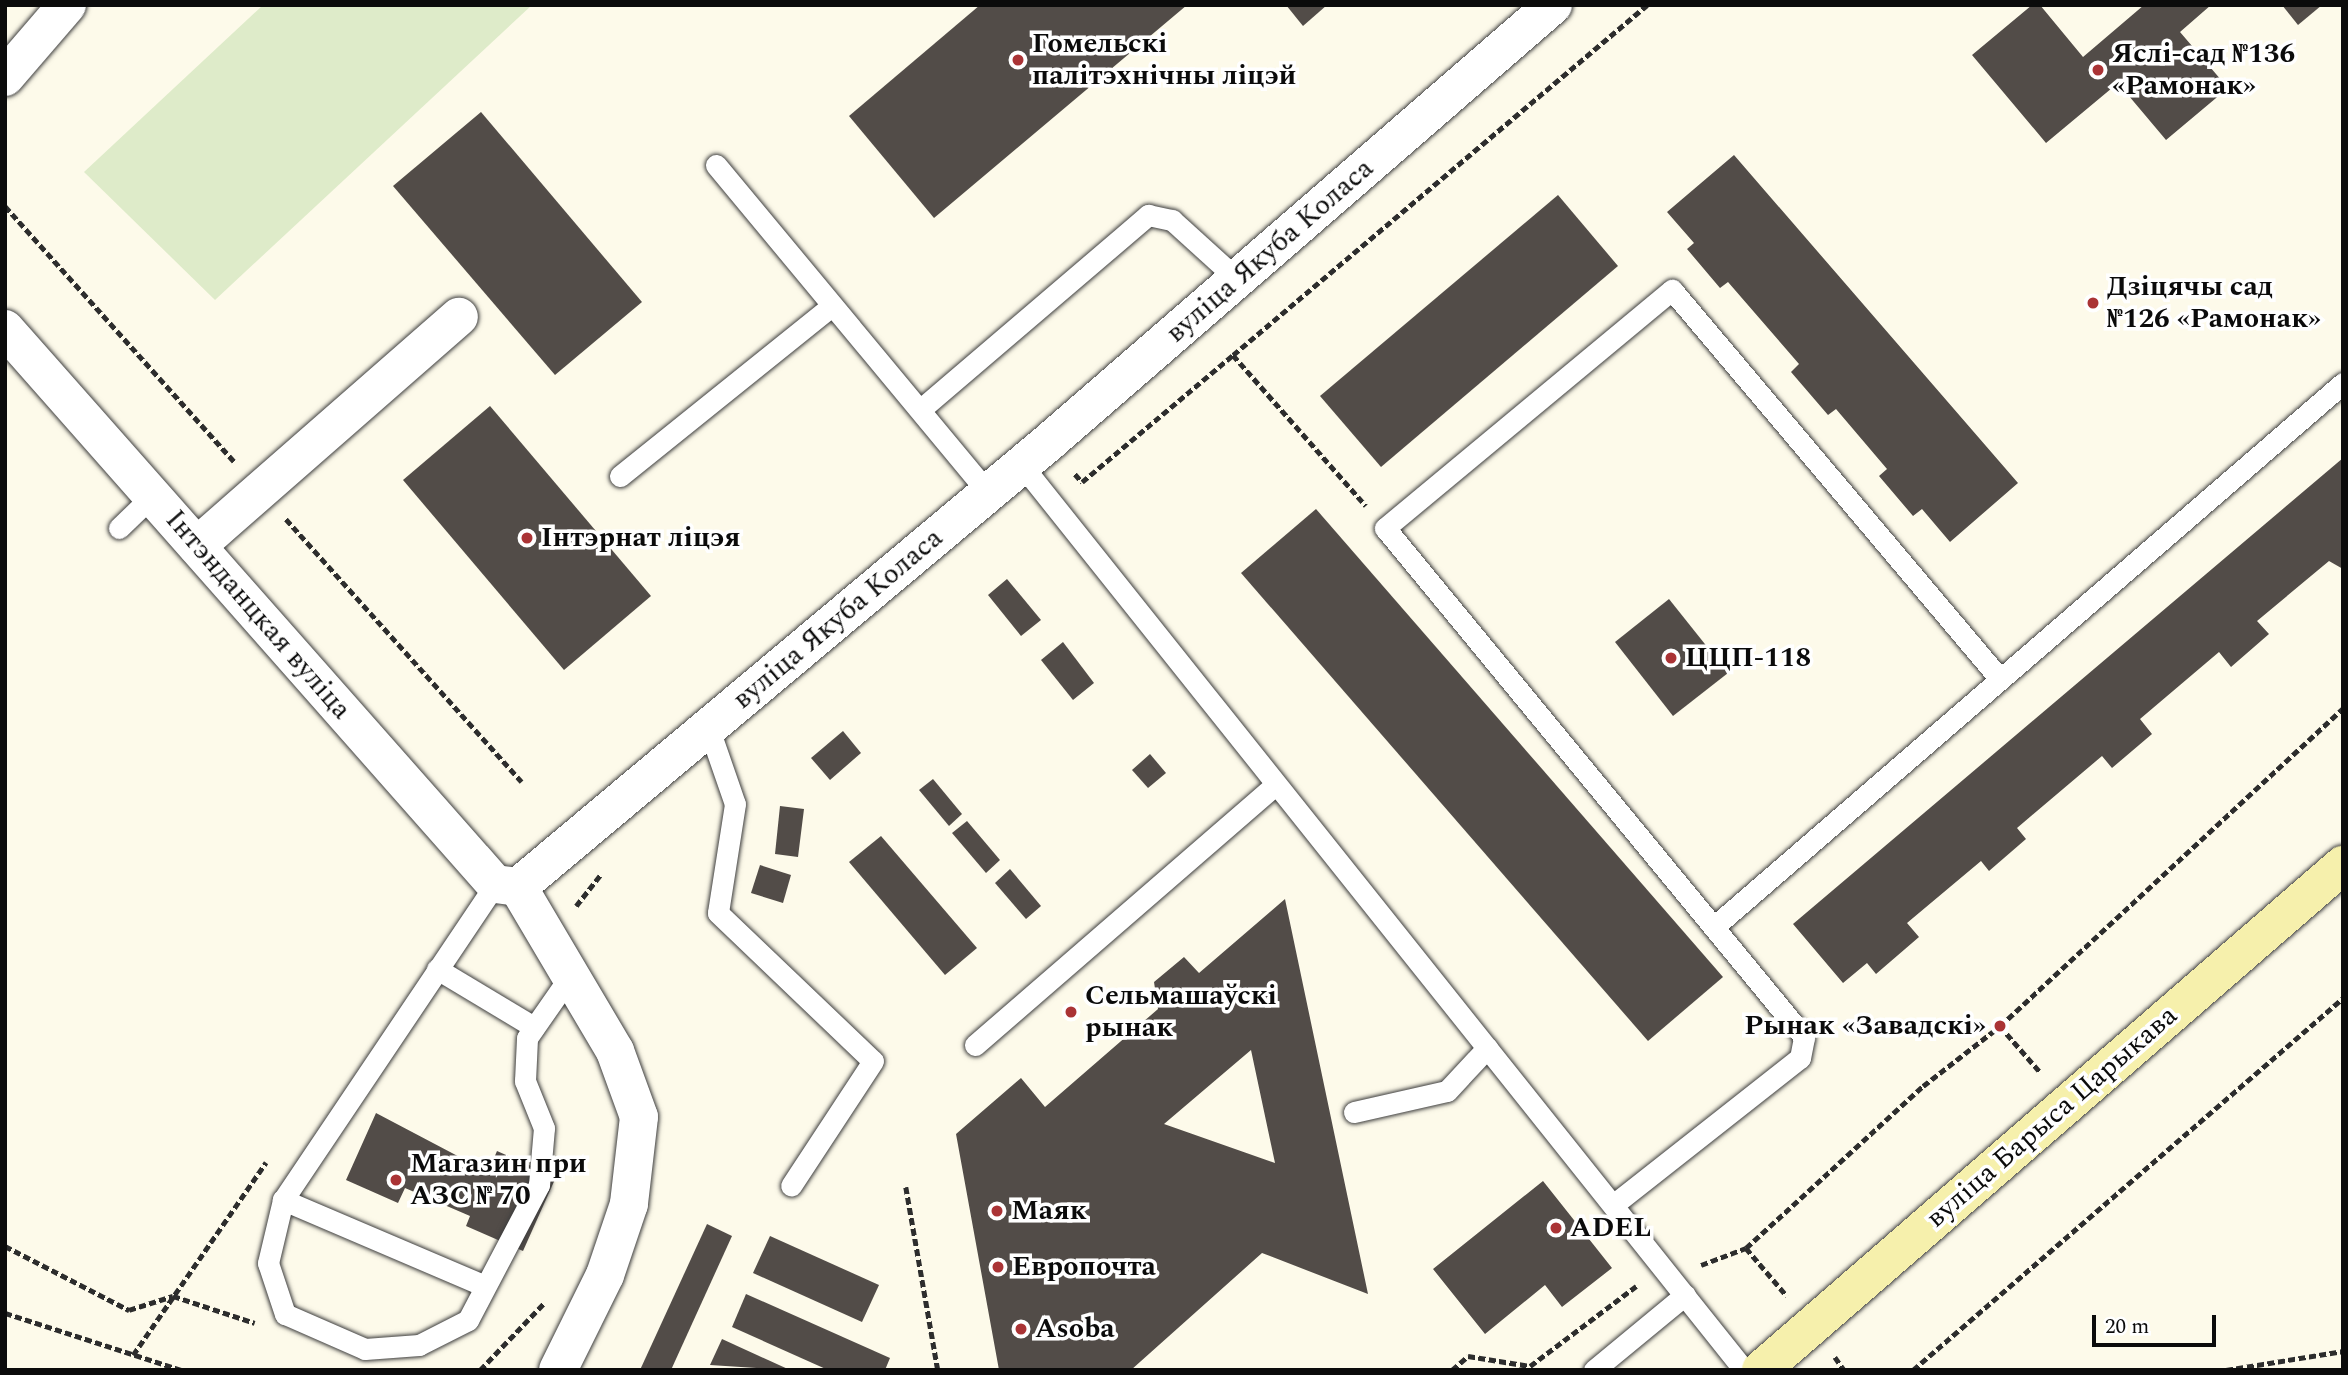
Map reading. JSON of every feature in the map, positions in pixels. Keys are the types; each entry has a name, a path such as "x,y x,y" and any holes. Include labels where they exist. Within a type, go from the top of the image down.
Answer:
{"main road":[{"name":"вуліца Барыса Царыкава","path":"1761,1370 2343,865"}],"street":[{"path":"5,77 67,5"},
{"name":"вуліца Якуба Коласа","path":"506,886 709,729 1035,453 1553,5"},
{"path":"197,546 459,317"},
{"name":"Інтэнданцкая вуліца","path":"5,329 152,496 506,886"},
{"path":"506,886 571,975 615,1051 639,1117 638,1155 605,1275 556,1368"}],"lane":[{"path":"716,165 830,307 921,409 987,492"},
{"path":"921,409 1148,215 1172,220 1237,279"},
{"path":"1613,1205 1800,1058 1804,1037 1716,925 1385,528 1672,290 2000,680"},
{"path":"620,476 830,307"},
{"path":"1716,925 2343,383"},
{"path":"1035,453 1276,784 1744,1370"},
{"path":"119,528 152,496"},
{"path":"709,729 735,804 718,913 873,1061 791,1186"},
{"path":"975,1045 1276,784"},
{"path":"506,886 437,969 283,1200 268,1263 285,1314 365,1349 419,1346 468,1320 538,1185 544,1128 525,1082 527,1038 571,975"},
{"path":"437,969 534,1027"},
{"path":"1354,1112 1447,1091 1487,1048"},
{"path":"283,1200 485,1286"},
{"path":"1594,1370 1685,1295"}],"path":[{"path":"1035,453 1082,482 1647,5"},
{"path":"1233,355 1385,528"},
{"path":"1452,1370 1468,1356 1530,1366 1662,1266 1704,1265 1746,1248 1923,1086 2000,1026 2343,708"},
{"path":"1913,1370 2343,998"},
{"path":"2000,1026 2067,1102"},
{"path":"906,1187 938,1370"},
{"path":"5,1246 129,1310 173,1296 133,1355"},
{"path":"5,1313 181,1370"},
{"path":"2226,1370 2343,1351"}],"green space":[{"path":"263,5 532,5 215,300 84,172"}],"building":[{"name":"Гомельскі палітэхнічны ліцэй","path":"980,5 1187,5 934,218 849,116"},
{"path":"1286,5 1327,5 1303,26"},
{"name":"Яслі-сад №136 «Рамонак»","path":"2032,5 2040,5 2083,57 2144,5 2211,5 2180,32 2228,88 2166,140 2118,83 2046,143 1972,55"},
{"name":"Яслі-сад №136 «Рамонак»","path":"2282,5 2322,5 2298,25"},
{"path":"481,112 642,302 555,375 393,186"},
{"path":"1734,155 2018,483 1950,542 1922,509 1913,516 1879,476 1887,469 1836,409 1828,415 1791,372 1799,364 1728,282 1720,288 1687,249 1694,243 1667,212"},
{"path":"1558,195 1618,266 1381,467 1320,396"},
{"name":"Інтэрнат ліцэя","path":"490,406 651,596 564,670 403,480"},
{"path":"2343,458 2343,569 2329,561 2257,621 2269,634 2231,667 2219,652 2140,719 2152,734 2112,768 2102,756 2017,828 2026,839 1989,871 1981,861 1907,923 1919,937 1876,974 1867,963 1843,983 1793,924"},
{"path":"1316,509 1723,977 1648,1041 1241,573"},
{"path":"1007,579 1041,620 1021,636 988,595"},
{"name":"ЦЦП-118","path":"1669,599 1728,673 1673,716 1615,642"},
{"path":"1063,642 1094,683 1073,700 1041,660"},
{"path":"843,731 861,753 830,780 811,758"},
{"path":"1150,754 1166,773 1148,788 1132,770"},
{"path":"933,779 962,814 949,826 919,790"},
{"path":"780,806 804,809 798,857 775,854"},
{"path":"967,821 1000,860 986,873 952,833"},
{"path":"881,836 977,948 945,975 849,862"},
{"path":"760,865 791,875 783,903 751,893"},
{"path":"1010,869 1041,906 1026,919 995,883"},
{"path":"1285,899 1368,1294 1262,1253 1131,1370 999,1370 956,1134 1021,1078 1045,1107 1158,1009 1154,982 1184,957 1199,973","holes":["1251,1050 1275,1163 1164,1124"]},
{"path":"376,1113 488,1172 497,1151 556,1177 523,1251 466,1226 470,1216 405,1188 398,1203 346,1180"},
{"path":"1543,1181 1612,1268 1562,1307 1545,1285 1485,1334 1433,1269"},
{"path":"707,1224 732,1236 671,1370 640,1370"},
{"path":"770,1236 879,1285 862,1322 753,1273"},
{"path":"746,1294 890,1358 885,1370 828,1370 732,1327"},
{"path":"722,1339 790,1370 710,1365"}],"place":[{"name":"Гомельскі палітэхнічны ліцэй","path":"1018,60"},
{"name":"Яслі-сад №136 «Рамонак»","path":"2098,70"},
{"name":"Дзіцячы сад №126 «Рамонак»","path":"2093,303"},
{"name":"Інтэрнат ліцэя","path":"527,538"},
{"name":"ЦЦП-118","path":"1671,658"},
{"name":"Сельмашаўскі рынак","path":"1071,1012"},
{"name":"Рынак «Завадскі»","path":"2000,1026"},
{"name":"Магазин при АЗС № 70","path":"396,1180"},
{"name":"Маяк","path":"997,1211"},
{"name":"ADEL","path":"1556,1228"},
{"name":"Европочта","path":"998,1267"},
{"name":"Asoba","path":"1021,1329"}]}
